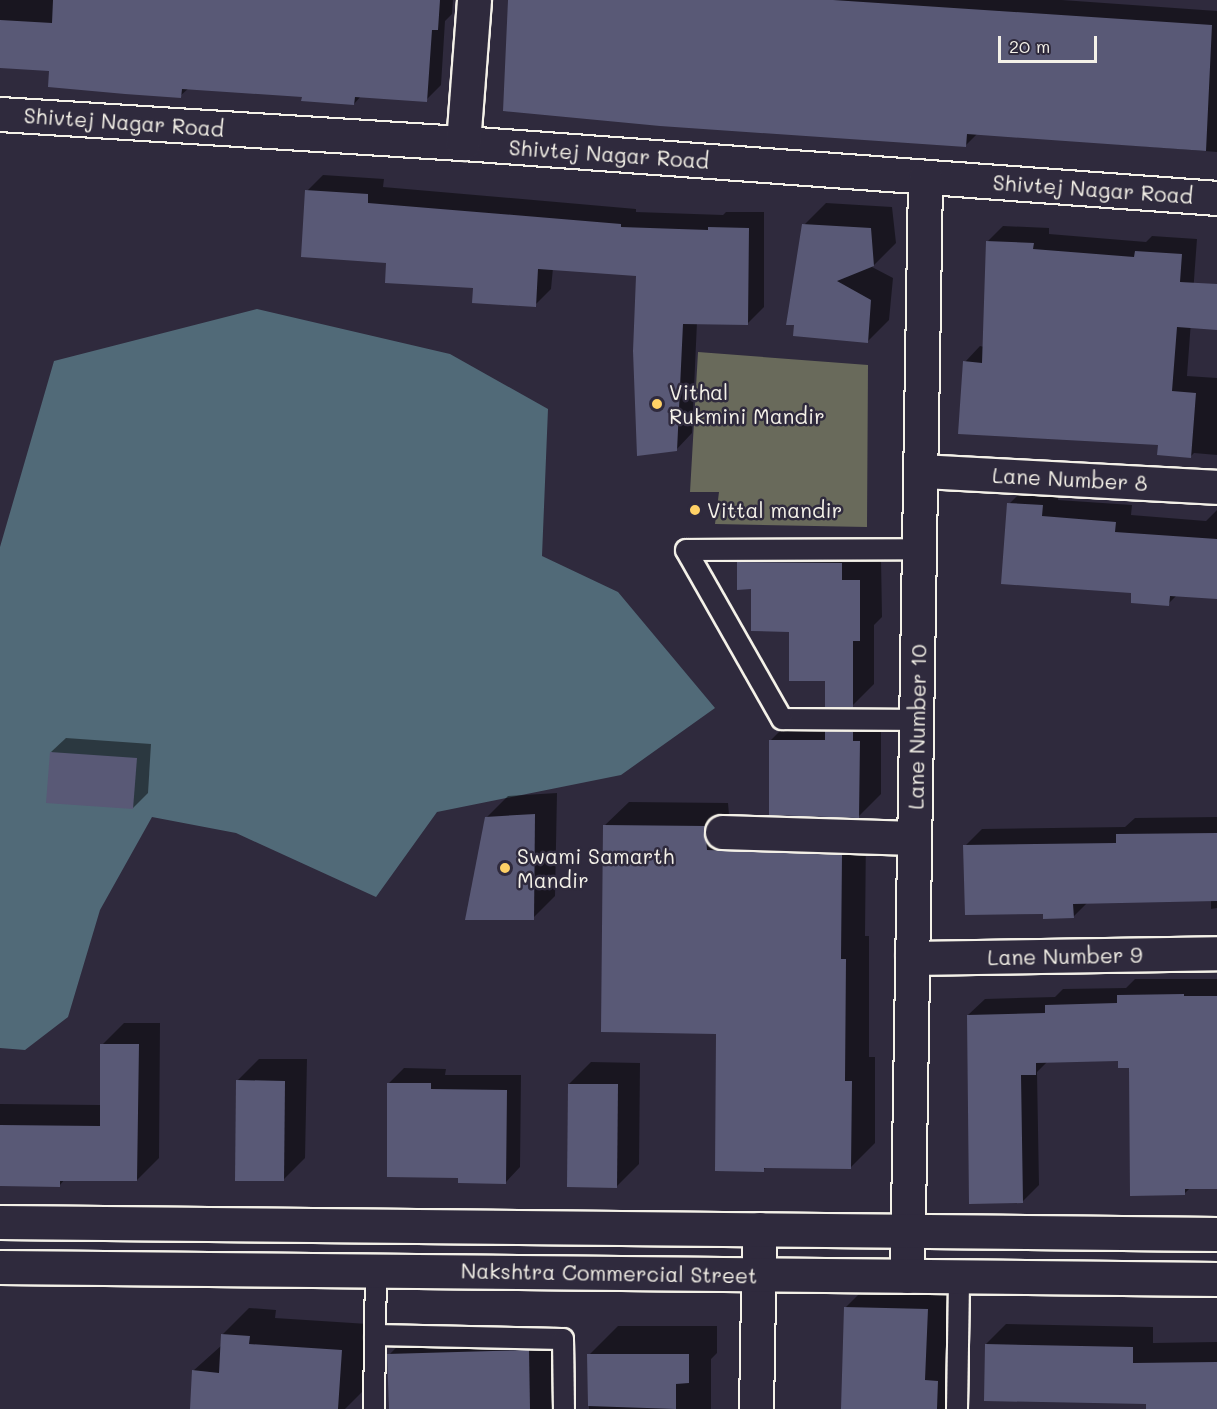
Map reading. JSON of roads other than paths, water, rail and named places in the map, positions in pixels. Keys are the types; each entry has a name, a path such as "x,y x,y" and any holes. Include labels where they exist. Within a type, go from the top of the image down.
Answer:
{"street":[{"path":"463,143 474,0"},
{"name":"Shivtej Nagar Road","path":"0,114 463,143 1217,198"},
{"name":"Lane Number 10","path":"907,1276 921,549 925,178"},
{"name":"Lane Number 8","path":"922,471 1217,487"},
{"path":"722,832 914,838"},
{"name":"Lane Number 9","path":"912,958 1217,953"},
{"name":"Nakshtra Commercial Street","path":"0,1222 1217,1234"},
{"path":"756,1409 759,1229"},
{"name":"Nakshtra Commercial Street","path":"0,1267 1217,1279"}],"lane":[{"path":"917,720 782,719 686,550 921,549"},
{"path":"374,1409 376,1270"},
{"path":"957,1409 959,1276"},
{"path":"375,1335 563,1339 564,1409"}],"water":[{"path":"257,309 450,354 548,409 542,556 618,592 715,708 621,775 437,812 376,897 236,833 152,817 100,910 68,1017 25,1050 0,1048 0,547 54,361"}],"place":[{"name":"Vithal Rukmini Mandir","path":"657,404"},
{"name":"Vittal mandir","path":"695,510"},
{"name":"Swami Samarth Mandir","path":"505,868"}]}
